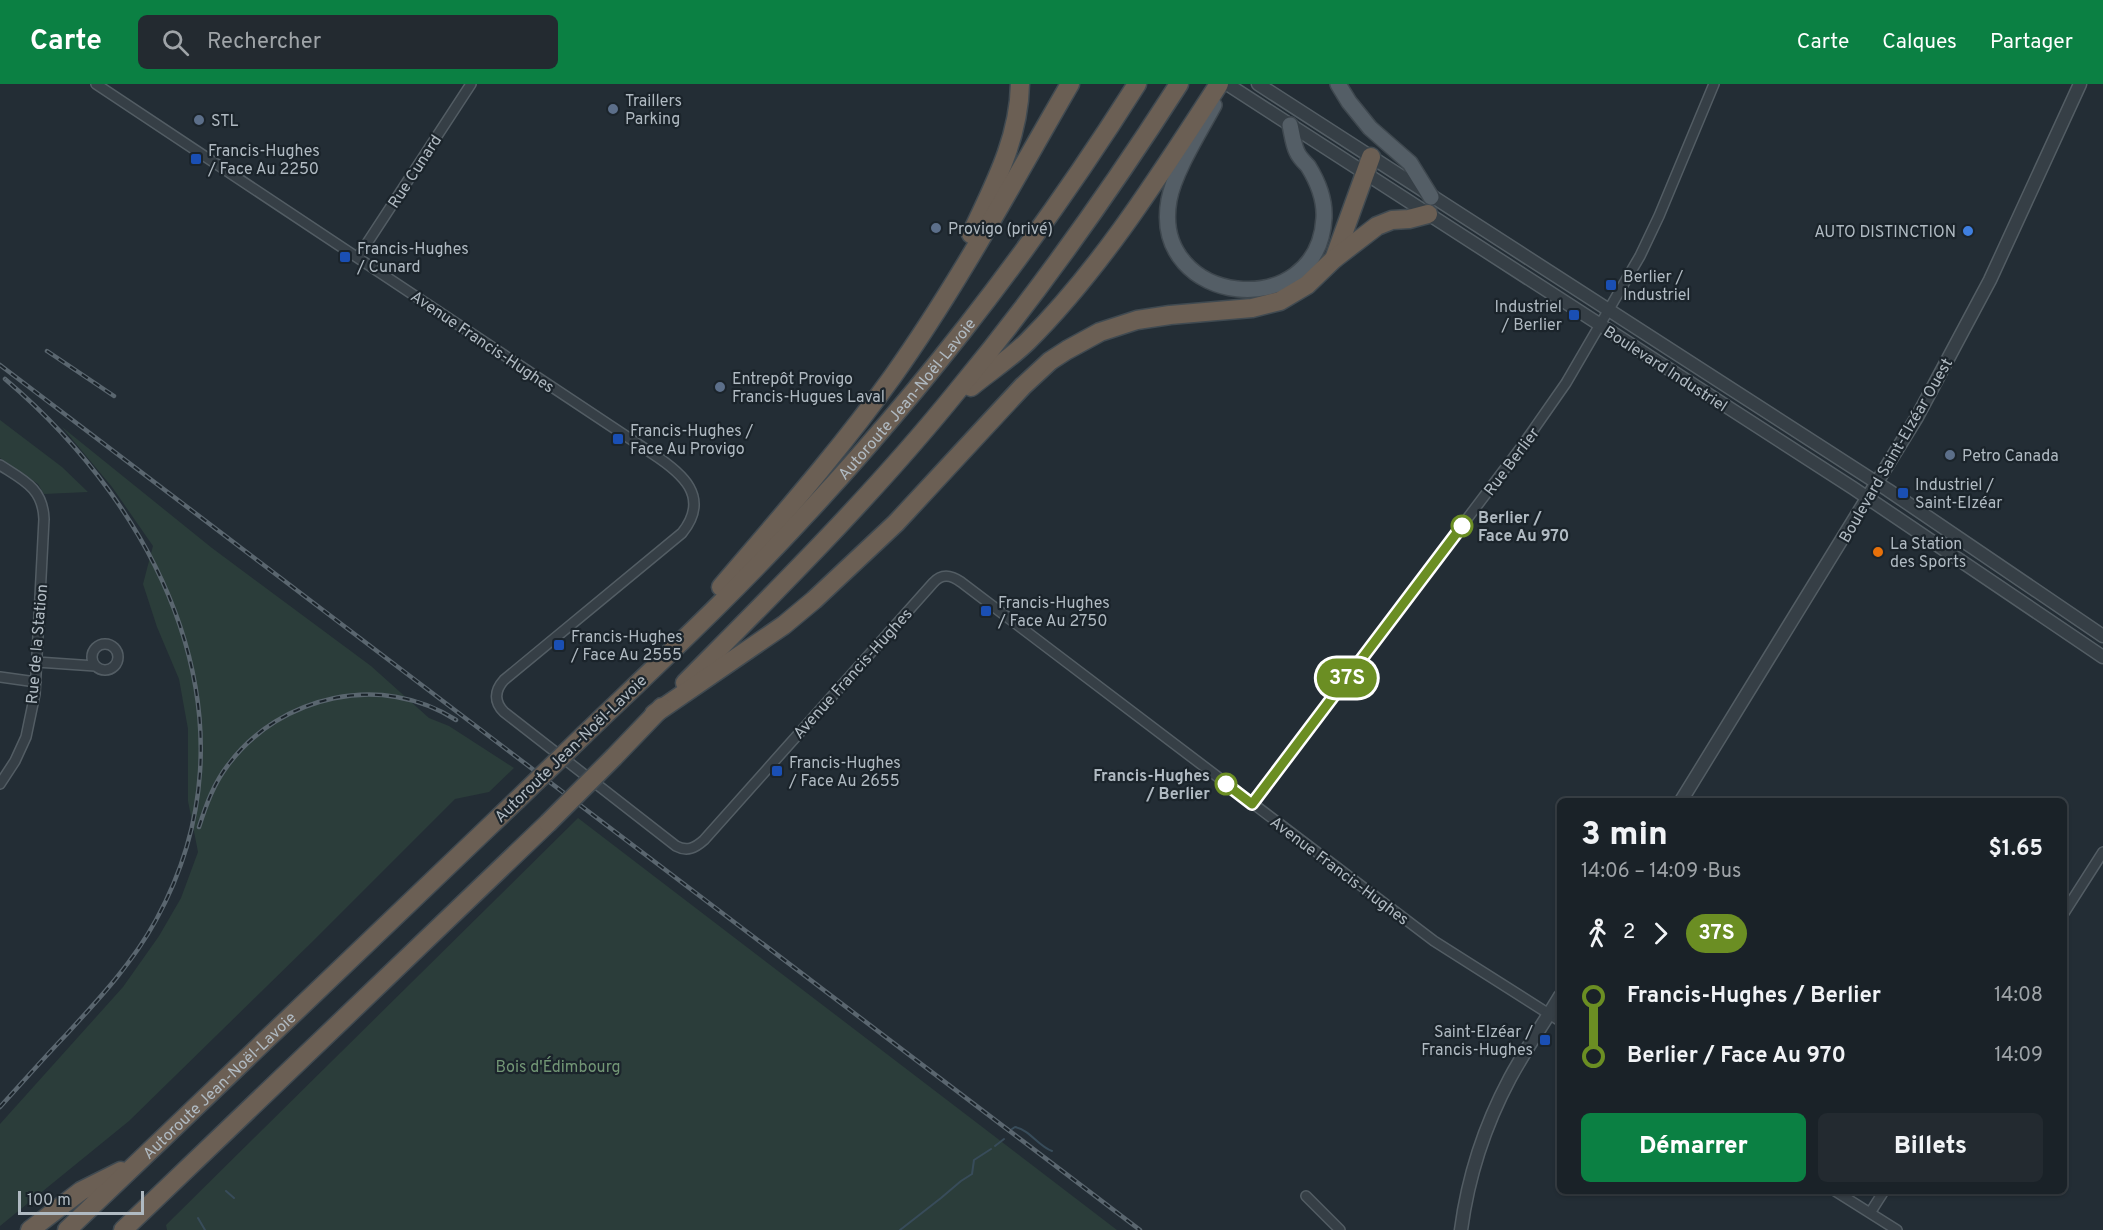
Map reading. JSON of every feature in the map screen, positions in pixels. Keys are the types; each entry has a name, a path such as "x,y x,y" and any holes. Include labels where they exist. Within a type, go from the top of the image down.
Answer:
{"highway":[{"path":"931,320 1008,153 1017,121 1020,84"},
{"path":"650,671 837,450 885,388 968,260 1070,84"},
{"name":"Autoroute Jean-Noël-Lavoie","path":"67,1230 585,734 774,549 910,396 987,300 1041,227 1137,84"},
{"name":"Autoroute Jean-Noël-Lavoie","path":"123,1230 548,823 829,537 941,410 1009,326 1058,261 1179,84"},
{"path":"941,410 1026,343 1069,294 1140,203 1220,88"},
{"path":"1334,259 1368,165"},
{"path":"654,714 784,625 832,584 904,515 1023,386 1060,354 1101,332 1127,323 1161,316 1252,308 1273,303 1301,289 1334,259 1384,222 1430,205"},
{"path":"30,1230 81,1191 136,1164"}],"main road":[{"path":"1338,84 1363,120 1410,163 1430,205"},
{"path":"1220,88 1176,179 1169,202 1168,217 1179,254 1194,271 1216,285 1245,291 1261,290 1275,285 1300,270 1316,246 1324,221 1321,195 1314,177 1296,152 1290,125"}],"street":[{"name":"Avenue Francis-Hughes","path":"96,84 666,462 687,482 692,495 693,509 682,533 502,682 496,696 498,705 504,712 676,846 691,849 704,840 928,588 939,577 952,577 1450,953 1555,1017"},
{"name":"Rue Cunard","path":"358,257 471,84"},
{"name":"Boulevard Industriel","path":"1258,84 1368,165 1430,205 1608,310 1878,484 2103,636"},
{"name":"Rue Berlier","path":"1252,804 1534,430 1566,383 1651,235 1714,84"},
{"name":"Boulevard Saint-Elzéar Ouest","path":"1683,798 1878,484 1917,417 1980,299 2080,84"},
{"name":"Boulevard Industriel","path":"1220,88 1368,165 1430,205 1599,325 1868,498 2103,657"},
{"name":"Rue de la Station","path":"0,465 33,488 40,499 44,519 35,694 26,737 15,761 0,784"},
{"path":"36,662 95,666"},
{"path":"0,677 36,682"},
{"path":"2067,908 2103,852"},
{"path":"1461,1230 1468,1188 1492,1118 1512,1075 1555,1017"},
{"path":"1840,1194 1897,1230"},
{"path":"1870,1213 1882,1194"},
{"path":"1306,1196 1340,1230"}],"green space":[{"path":"0,420 62,467 88,492 44,494 38,484 0,458"},
{"path":"62,427 212,548 371,666 429,718 449,726 514,768 489,792 455,799 129,1121 0,1226 0,1124 123,987 159,936 181,898 198,852 188,801 188,729 179,679 157,627 143,584 153,546 112,487"},
{"name":"Bois d'Édimbourg","path":"578,818 1117,1230 167,1230 166,1225"}],"waterway":[{"path":"1012,1129 1015,1127 1025,1131 1042,1146 1052,1151"},
{"path":"995,1146 1004,1139"},
{"path":"900,1230 972,1174 974,1160 991,1149"},
{"path":"226,1191 234,1198"},
{"path":"198,1218 205,1230"}],"railway":[{"path":"47,351 114,396"},
{"path":"0,365 1140,1230"},
{"path":"0,1107 102,995 147,936 187,846 200,771 197,697 180,626 150,557 110,492 61,432 5,379"},
{"path":"199,827 211,794 228,765 250,741 275,722 303,707 334,698 365,695 396,697 427,705 456,720"}],"bus line":[{"name":"37S","path":"1226,784 1252,804 1462,526"}],"place":[{"name":"Traillers Parking","path":"613,109"},
{"name":"STL","path":"199,120"},
{"name":"Francis-Hughes / Face Au 2250","path":"196,159"},
{"name":"Provigo (privé)","path":"936,228"},
{"name":"AUTO DISTINCTION","path":"1968,231"},
{"name":"Francis-Hughes / Cunard","path":"345,257"},
{"name":"Berlier / Industriel","path":"1611,285"},
{"name":"Industriel / Berlier","path":"1574,315"},
{"name":"Entrepôt Provigo Francis-Hugues Laval","path":"720,387"},
{"name":"Francis-Hughes / Face Au Provigo","path":"618,439"},
{"name":"Petro Canada","path":"1950,455"},
{"name":"Industriel / Saint-Elzéar","path":"1903,493"},
{"name":"Berlier / Face Au 970","path":"1462,526"},
{"name":"La Station des Sports","path":"1878,552"},
{"name":"Francis-Hughes / Face Au 2750","path":"986,611"},
{"name":"Francis-Hughes / Face Au 2555","path":"559,645"},
{"name":"Francis-Hughes / Face Au 2655","path":"777,771"},
{"name":"Francis-Hughes / Berlier","path":"1226,784"},
{"name":"Saint-Elzéar / Francis-Hughes","path":"1545,1040"}]}
